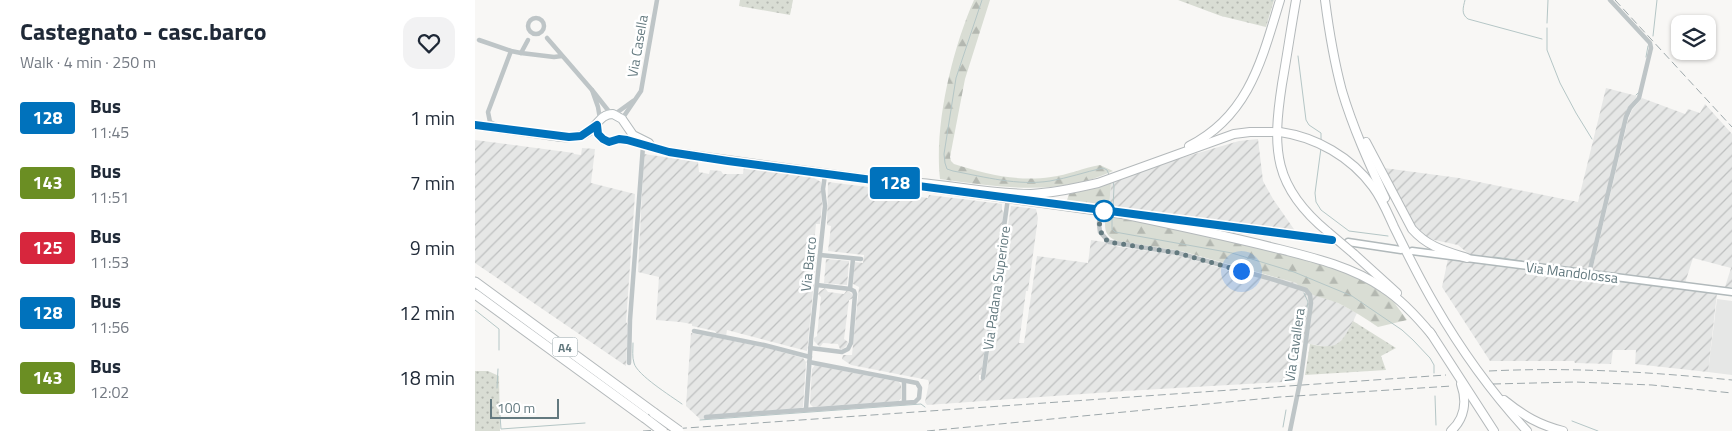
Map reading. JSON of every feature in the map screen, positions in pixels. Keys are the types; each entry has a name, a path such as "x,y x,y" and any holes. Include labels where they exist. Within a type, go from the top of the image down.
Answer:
{"highway":[{"name":"A4","path":"475,282 679,431"},
{"name":"A4","path":"475,294 663,431"}],"main road":[{"path":"1115,176 1199,140 1214,130 1234,110 1255,76 1280,0"},
{"path":"1296,0 1278,110 1277,152 1281,169 1294,196 1309,215 1403,299 1419,317 1494,431"},
{"path":"1325,0 1335,65 1343,92 1360,140 1415,269"},
{"path":"1343,92 1368,147 1412,229 1422,240 1429,244 1467,258"},
{"path":"475,127 575,137 587,133 606,114 619,120 633,135 669,152"},
{"path":"619,120 619,139"},
{"path":"619,120 643,146"},
{"path":"598,122 597,131 600,137 609,142 619,139 669,152 1100,210 1242,240 1340,266 1367,278 1383,288 1411,312 1432,335"},
{"path":"475,127 568,140 600,137"},
{"path":"883,181 906,181 1031,194 1080,187 1224,137 1250,132 1276,132 1308,139 1344,158 1363,176 1378,195 1434,305 1453,336 1492,391 1527,431"},
{"path":"1122,214 1332,240"},
{"path":"1348,242 1401,250"},
{"name":"Via Mandolossa","path":"1412,251 1732,292"},
{"path":"1451,431 1459,423 1465,400 1461,381 1453,366"},
{"path":"1492,391 1527,418 1546,427 1563,431"}],"street":[{"name":"Via Casella","path":"619,120 641,91 657,0"},
{"path":"1589,274 1626,117 1630,108 1639,98 1651,48 1650,43 1610,0"},
{"path":"547,38 534,32 529,23 534,18 541,20 547,38 619,120"},
{"path":"521,53 534,32 542,31 544,27"},
{"path":"479,40 521,53 554,57 562,56"},
{"path":"503,129 490,122 488,114 511,51"},
{"path":"591,90 597,101 598,122"},
{"name":"Via Casella","path":"619,120 638,96"},
{"path":"629,363 630,320 643,146"},
{"name":"Via Barco","path":"806,409 810,348 825,206 823,186 825,174"},
{"name":"Via Padana Superiore","path":"983,378 1008,198"},
{"path":"1100,210 1099,228 1102,236 1101,242"},
{"name":"Via Cavallera","path":"1102,236 1114,243 1178,253 1306,290 1310,295 1311,302 1301,377 1290,431"},
{"path":"820,255 861,260"},
{"path":"850,288 853,259"},
{"path":"810,348 842,352 850,347 855,294 853,290 850,288 817,285"},
{"path":"694,332 757,344 809,359 917,383 920,388 918,401 706,418"},
{"path":"904,381 904,402"}],"shaded area":[{"path":"1606,88 1637,96 1627,109 1588,271 1470,255 1458,245 1425,238 1421,235 1392,188 1384,168 1459,178 1578,202"},
{"path":"1642,98 1685,114 1688,109 1700,113 1705,104 1732,134 1732,287 1725,287 1731,268 1693,258 1685,283 1592,271 1628,120 1632,110"},
{"path":"1258,139 1263,181 1298,235 1109,208 1111,183 1171,161 1239,141"},
{"path":"475,140 581,155 582,148 595,149 591,183 635,194 626,322 628,325 626,366 475,263"},
{"path":"644,154 698,162 699,172 709,174 710,170 721,171 723,174 743,174 744,167 814,178 821,182 822,205 820,224 816,224 813,252 817,253 807,351 727,330 726,336 715,331 692,326 692,324 656,320 659,277 638,272"},
{"path":"828,182 884,189 884,192 928,198 929,195 1002,204 1002,210 1005,214 994,294 990,297 989,301 991,302 979,380 985,380 1011,206 1036,209 1038,218 1019,343 1024,343 1037,256 1088,263 1091,240 1114,246 1176,255 1245,275 1223,264 1296,283 1301,290 1336,302 1357,313 1347,334 1334,346 1328,347 1298,342 1293,367 1282,382 927,405 925,402 928,380 851,365 842,359 843,355 852,355 859,287 853,284 855,262 863,263 864,255 828,251 831,226 827,225"},
{"path":"826,259 849,261 847,285 824,283"},
{"path":"1448,259 1717,293 1708,372 1635,364 1636,350 1613,350 1611,364 1575,363 1574,361 1490,361 1442,287"},
{"path":"825,288 828,292 844,294 847,290 853,297 849,300 844,339 848,342 843,349 840,349 838,344 823,343 820,347 814,341 814,338 817,336 821,297 818,294"},
{"path":"1717,299 1732,301 1732,375 1708,372"},
{"path":"691,333 764,347 803,358 806,362 803,407 706,416 706,420 700,419 686,406"},
{"path":"815,365 899,382 901,385 901,398 898,401 813,407 810,404 812,369"}],"green space":[{"path":"740,0 793,0 790,15 739,6"},
{"path":"974,0 990,0 965,79 950,157 951,161 954,164 978,171 1014,178 1057,176 1100,165 1113,171 1071,184 1028,188 940,179 939,158 942,112 952,64"},
{"path":"1178,0 1274,0 1266,27 1221,16"},
{"path":"1111,183 1109,208 1070,203 1067,200 1069,194"},
{"path":"1106,215 1200,233 1333,266 1388,294 1407,320 1378,327 1338,303 1305,291 1296,283 1181,251 1117,241 1107,234"},
{"path":"1353,321 1396,348 1381,356 1386,370 1305,375 1310,344 1332,346 1337,344 1345,336"},
{"path":"475,371 488,371 499,376 500,431 475,431"}],"waterway":[{"path":"982,0 956,78 944,154 947,169 1014,182 1050,181 1103,168 1107,170 1109,175"},
{"path":"1465,0 1463,13 1468,19 1542,39"},
{"path":"1547,23 1548,0"},
{"path":"1653,36 1657,0"},
{"path":"1547,28 1547,50 1560,83 1592,139"},
{"path":"1646,57 1648,46"},
{"path":"1298,56 1306,120 1309,125 1321,133 1321,140"},
{"path":"1636,95 1639,92"},
{"path":"1321,148 1315,193 1316,202 1321,210 1349,231 1388,236"},
{"path":"1113,181 1113,208"},
{"path":"1112,217 1112,229 1115,232 1232,253 1294,272 1352,296 1402,330 1413,340 1430,358 1434,365 1434,373"},
{"path":"1494,257 1522,261"},
{"path":"1293,381 1308,302 1304,293"},
{"path":"475,310 499,329 499,350"},
{"path":"633,343 633,358 636,368 682,404"},
{"path":"497,388 498,369"},
{"path":"1435,396 1436,425"},
{"path":"700,420 921,404 925,407"},
{"path":"1283,427 1286,410"},
{"path":"500,415 501,429 585,423"},
{"path":"1572,421 1598,431"}],"railway":[{"path":"1615,0 1732,127"},
{"path":"1489,371 1611,371 1732,380"},
{"path":"643,431 1446,375"},
{"path":"1493,384 1575,382 1652,385 1732,393"},
{"path":"927,431 1280,397 1452,386"}],"bus line":[{"name":"128","path":"475,125 569,137 581,136 597,125 598,134 606,141 627,140 669,152 1122,214 1332,240"}],"route":[{"path":"1104,211 1100,210 1099,228 1102,236 1109,242 1178,253 1241,271"}]}
